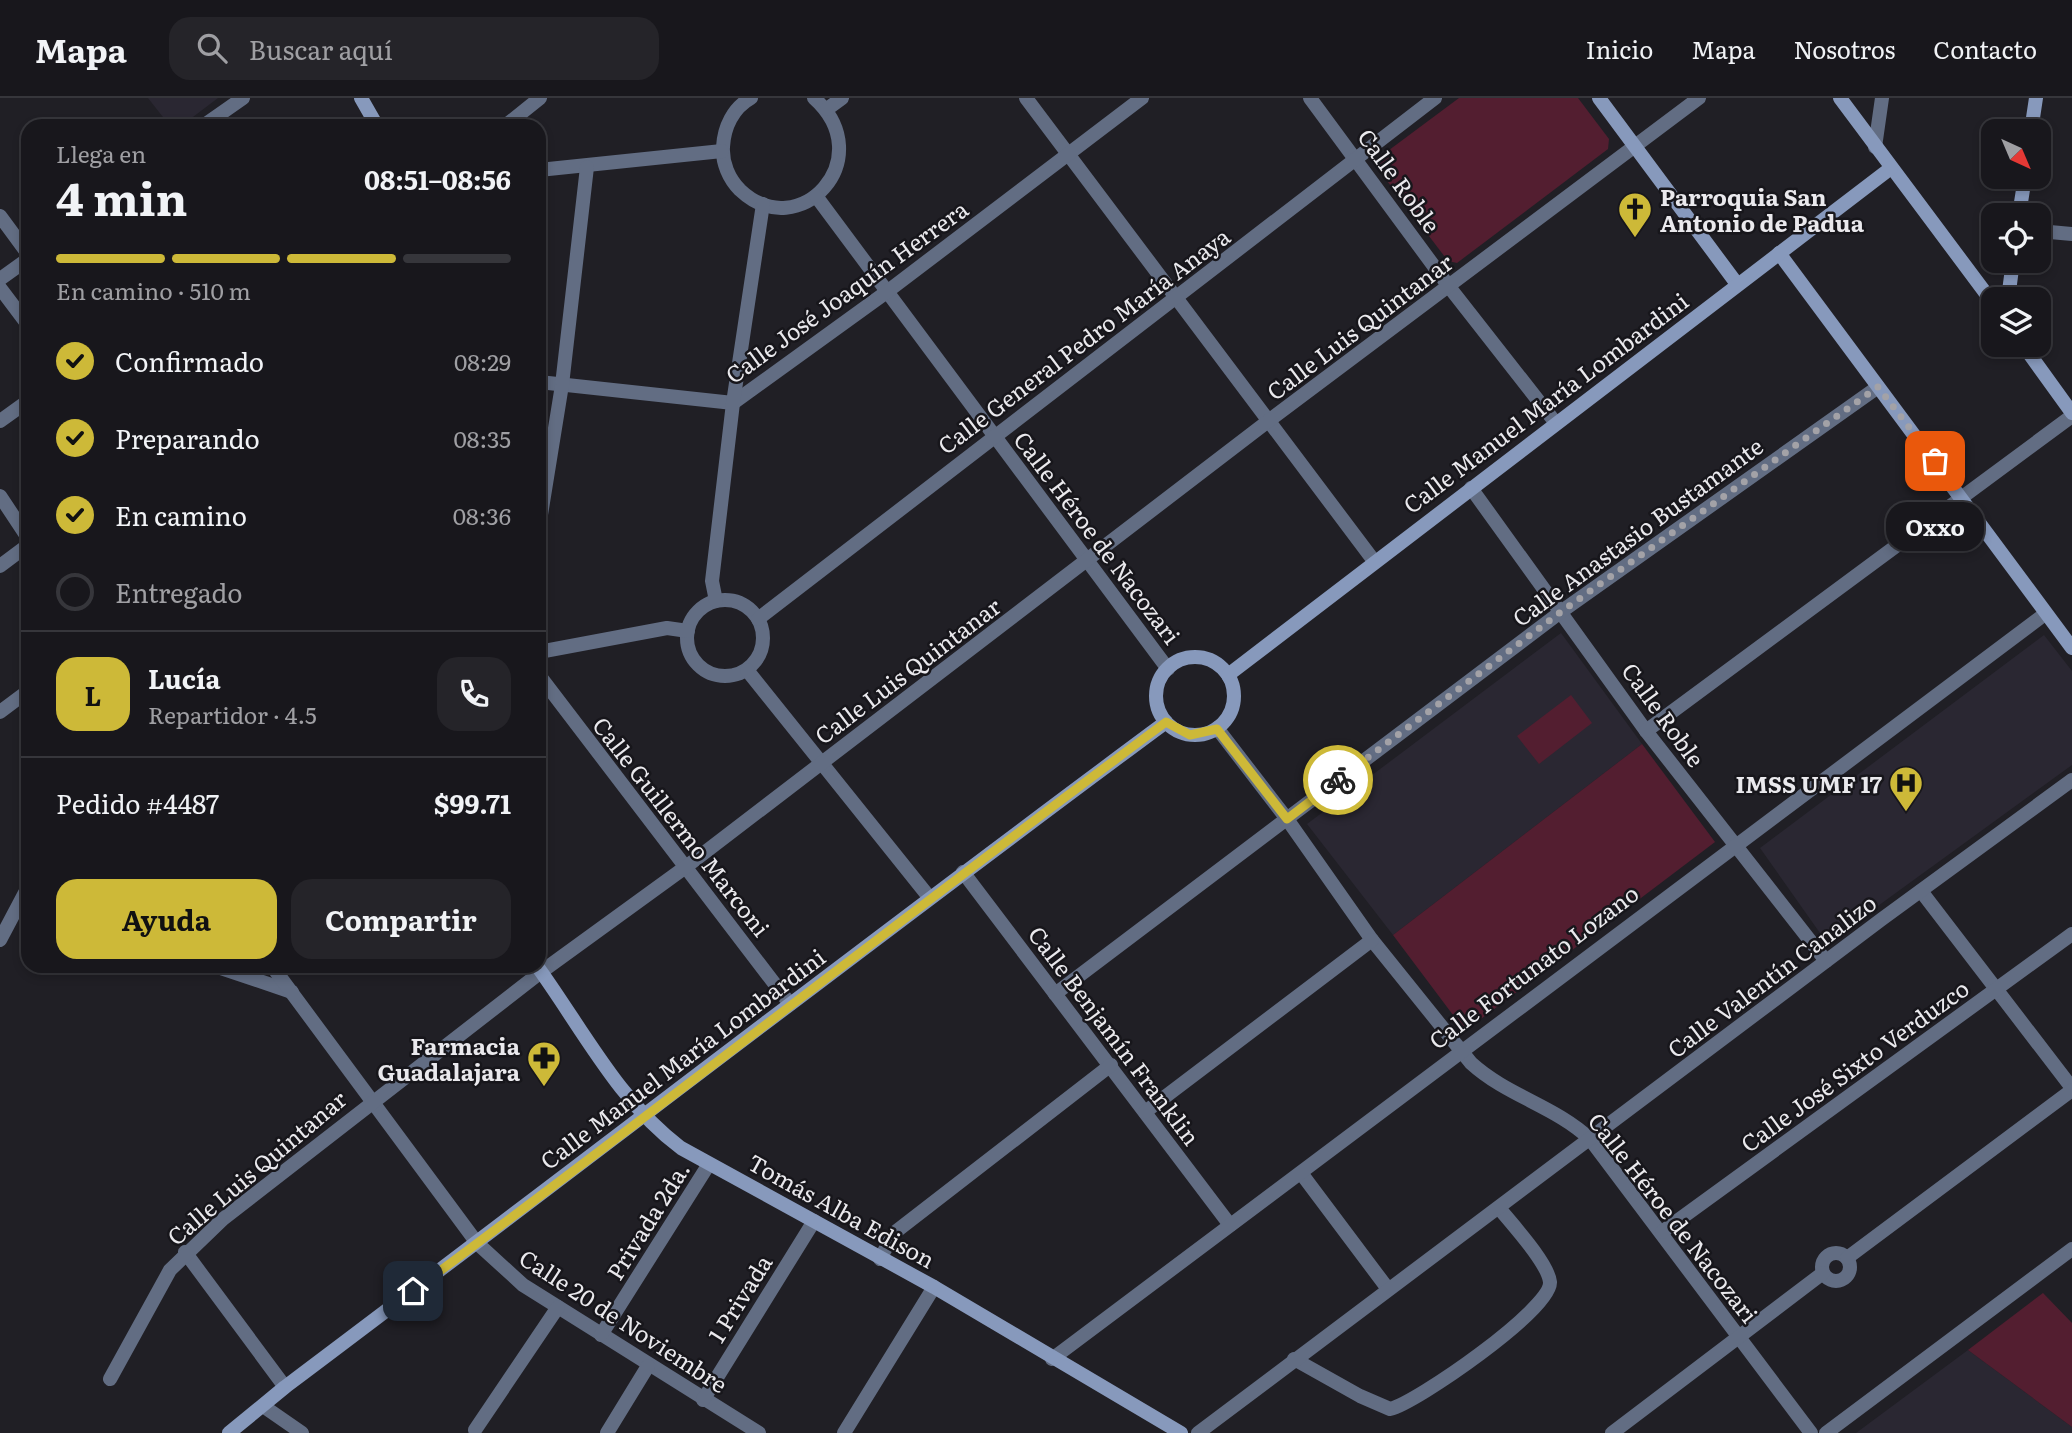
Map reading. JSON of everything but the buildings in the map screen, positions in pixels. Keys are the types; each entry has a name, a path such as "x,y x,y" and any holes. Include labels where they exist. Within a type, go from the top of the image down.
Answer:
{"street":[{"path":"214,119 243,98"},
{"path":"361,98 373,119"},
{"path":"514,119 540,98"},
{"path":"747,99 728,123 722,150 726,168 734,184 747,196 763,204 791,206 816,196 834,173 841,145 837,126 827,110 814,98"},
{"path":"827,110 842,98"},
{"path":"1026,98 1174,299 1374,561"},
{"name":"Calle José Joaquín Herrera","path":"546,383 733,403 888,291 1142,98"},
{"name":"Calle Roble","path":"1310,98 1450,288 1555,422"},
{"name":"Calle General Pedro María Anaya","path":"758,619 1435,98"},
{"path":"1599,98 1737,284"},
{"name":"Calle Luis Quintanar","path":"546,964 687,866 1267,422 1450,288 1699,98"},
{"path":"1840,98 1981,287"},
{"path":"1875,147 1882,98"},
{"path":"2033,119 2036,98"},
{"path":"546,170 722,150"},
{"path":"546,484 562,386 587,167"},
{"name":"Calle Manuel María Lombardini","path":"1228,675 1555,422 1891,168"},
{"name":"Calle Héroe de Nacozari","path":"816,196 994,436 1090,560 1168,669"},
{"path":"716,601 712,581 733,403 763,204"},
{"path":"0,216 21,246"},
{"path":"2051,232 2072,234"},
{"path":"1779,253 2072,648"},
{"path":"0,279 21,262"},
{"path":"0,288 21,316"},
{"path":"1646,731 1963,499 2072,414 2032,357"},
{"name":"Calle Anastasio Bustamante","path":"1055,994 1562,611 1878,387"},
{"path":"0,421 21,406"},
{"name":"Calle Roble","path":"1471,488 1646,731 1826,961"},
{"path":"0,496 21,528"},
{"path":"0,566 21,550"},
{"path":"716,601 740,603 758,619 764,641 761,652 747,670 722,677 699,667 687,644 688,631 699,611 716,601"},
{"name":"Calle Fortunato Lozano","path":"1052,1359 1301,1173 1459,1048 2045,614"},
{"path":"546,651 667,628 688,631"},
{"path":"1185,659 1205,659 1222,668 1228,675 1233,686 1232,710 1217,729 1190,735 1166,722 1157,701 1161,678 1168,669 1185,659"},
{"path":"747,670 929,898"},
{"name":"Calle Guillermo Marconi","path":"546,686 687,866 790,1004"},
{"path":"0,712 21,696"},
{"name":"Calle Manuel María Lombardini","path":"229,1433 285,1387 646,1116 963,872 1166,722"},
{"name":"Calle Héroe de Nacozari","path":"1217,729 1287,819 1372,940 1459,1048 1490,1080 1569,1120 1590,1139 1662,1231 1811,1433"},
{"name":"Calle Valentín Canalizo","path":"1198,1433 1826,961 2072,780"},
{"name":"Calle Benjamín Franklin","path":"963,872 1230,1224"},
{"path":"1612,1433 1824,1273 1831,1280 1841,1280 1850,1268 1847,1258 2072,1089 1921,891"},
{"path":"0,940 21,900"},
{"name":"Calle José Sixto Verduzco","path":"1662,1231 2072,934"},
{"path":"1145,1112 1372,940"},
{"path":"236,973 292,992"},
{"name":"Calle 20 de Noviembre","path":"277,973 370,1102 477,1243 523,1285 648,1366 759,1433"},
{"name":"Calle Luis Quintanar","path":"110,1379 156,1290 186,1252 534,973"},
{"name":"Tomás Alba Edison","path":"542,973 607,1067 646,1116 671,1140 709,1164 934,1287 1181,1433"},
{"path":"880,1259 894,1233 1111,1065"},
{"name":"Privada 2da.","path":"601,1335 709,1164"},
{"path":"1301,1173 1388,1289"},
{"path":"1294,1359 1390,1409 1410,1402 1449,1375 1521,1320 1548,1291 1550,1281 1544,1269 1499,1208"},
{"name":"1 Privada","path":"703,1400 814,1221"},
{"path":"1826,1433 2072,1249"},
{"path":"186,1252 285,1387"},
{"path":"844,1433 934,1287"},
{"path":"475,1430 558,1307"},
{"path":"607,1433 648,1366"},
{"path":"263,1406 302,1433"}],"shaded area":[{"path":"148,98 218,98 190,119 164,119"},
{"path":"1459,98 1578,98 1609,139 1608,149 1457,263 1448,261 1378,169 1377,159"},
{"path":"1561,633 1642,744 1393,935 1307,824"},
{"name":"IMSS UMF 17","path":"2044,635 2072,671 2072,765 1827,943 1760,848"},
{"path":"1571,695 1592,723 1539,764 1517,736"},
{"path":"1642,744 1715,842 1465,1031 1393,935"},
{"path":"2043,1293 2072,1323 2072,1427 1968,1350"},
{"path":"1968,1350 2072,1427 2072,1433 1856,1433"}],"way so far":[{"path":"1338,780 1562,611 1878,387 1935,461"}],"place":[{"name":"Parroquia San Antonio de Padua","path":"1635,239"},
{"name":"Oxxo","path":"1935,461"},
{"name":"IMSS UMF 17","path":"1906,813"},
{"name":"Farmacia Guadalajara","path":"544,1088"}],"route":[{"path":"413,1291 929,898 1166,722 1181,733 1190,735 1209,733 1217,729 1287,819 1338,780"}]}
